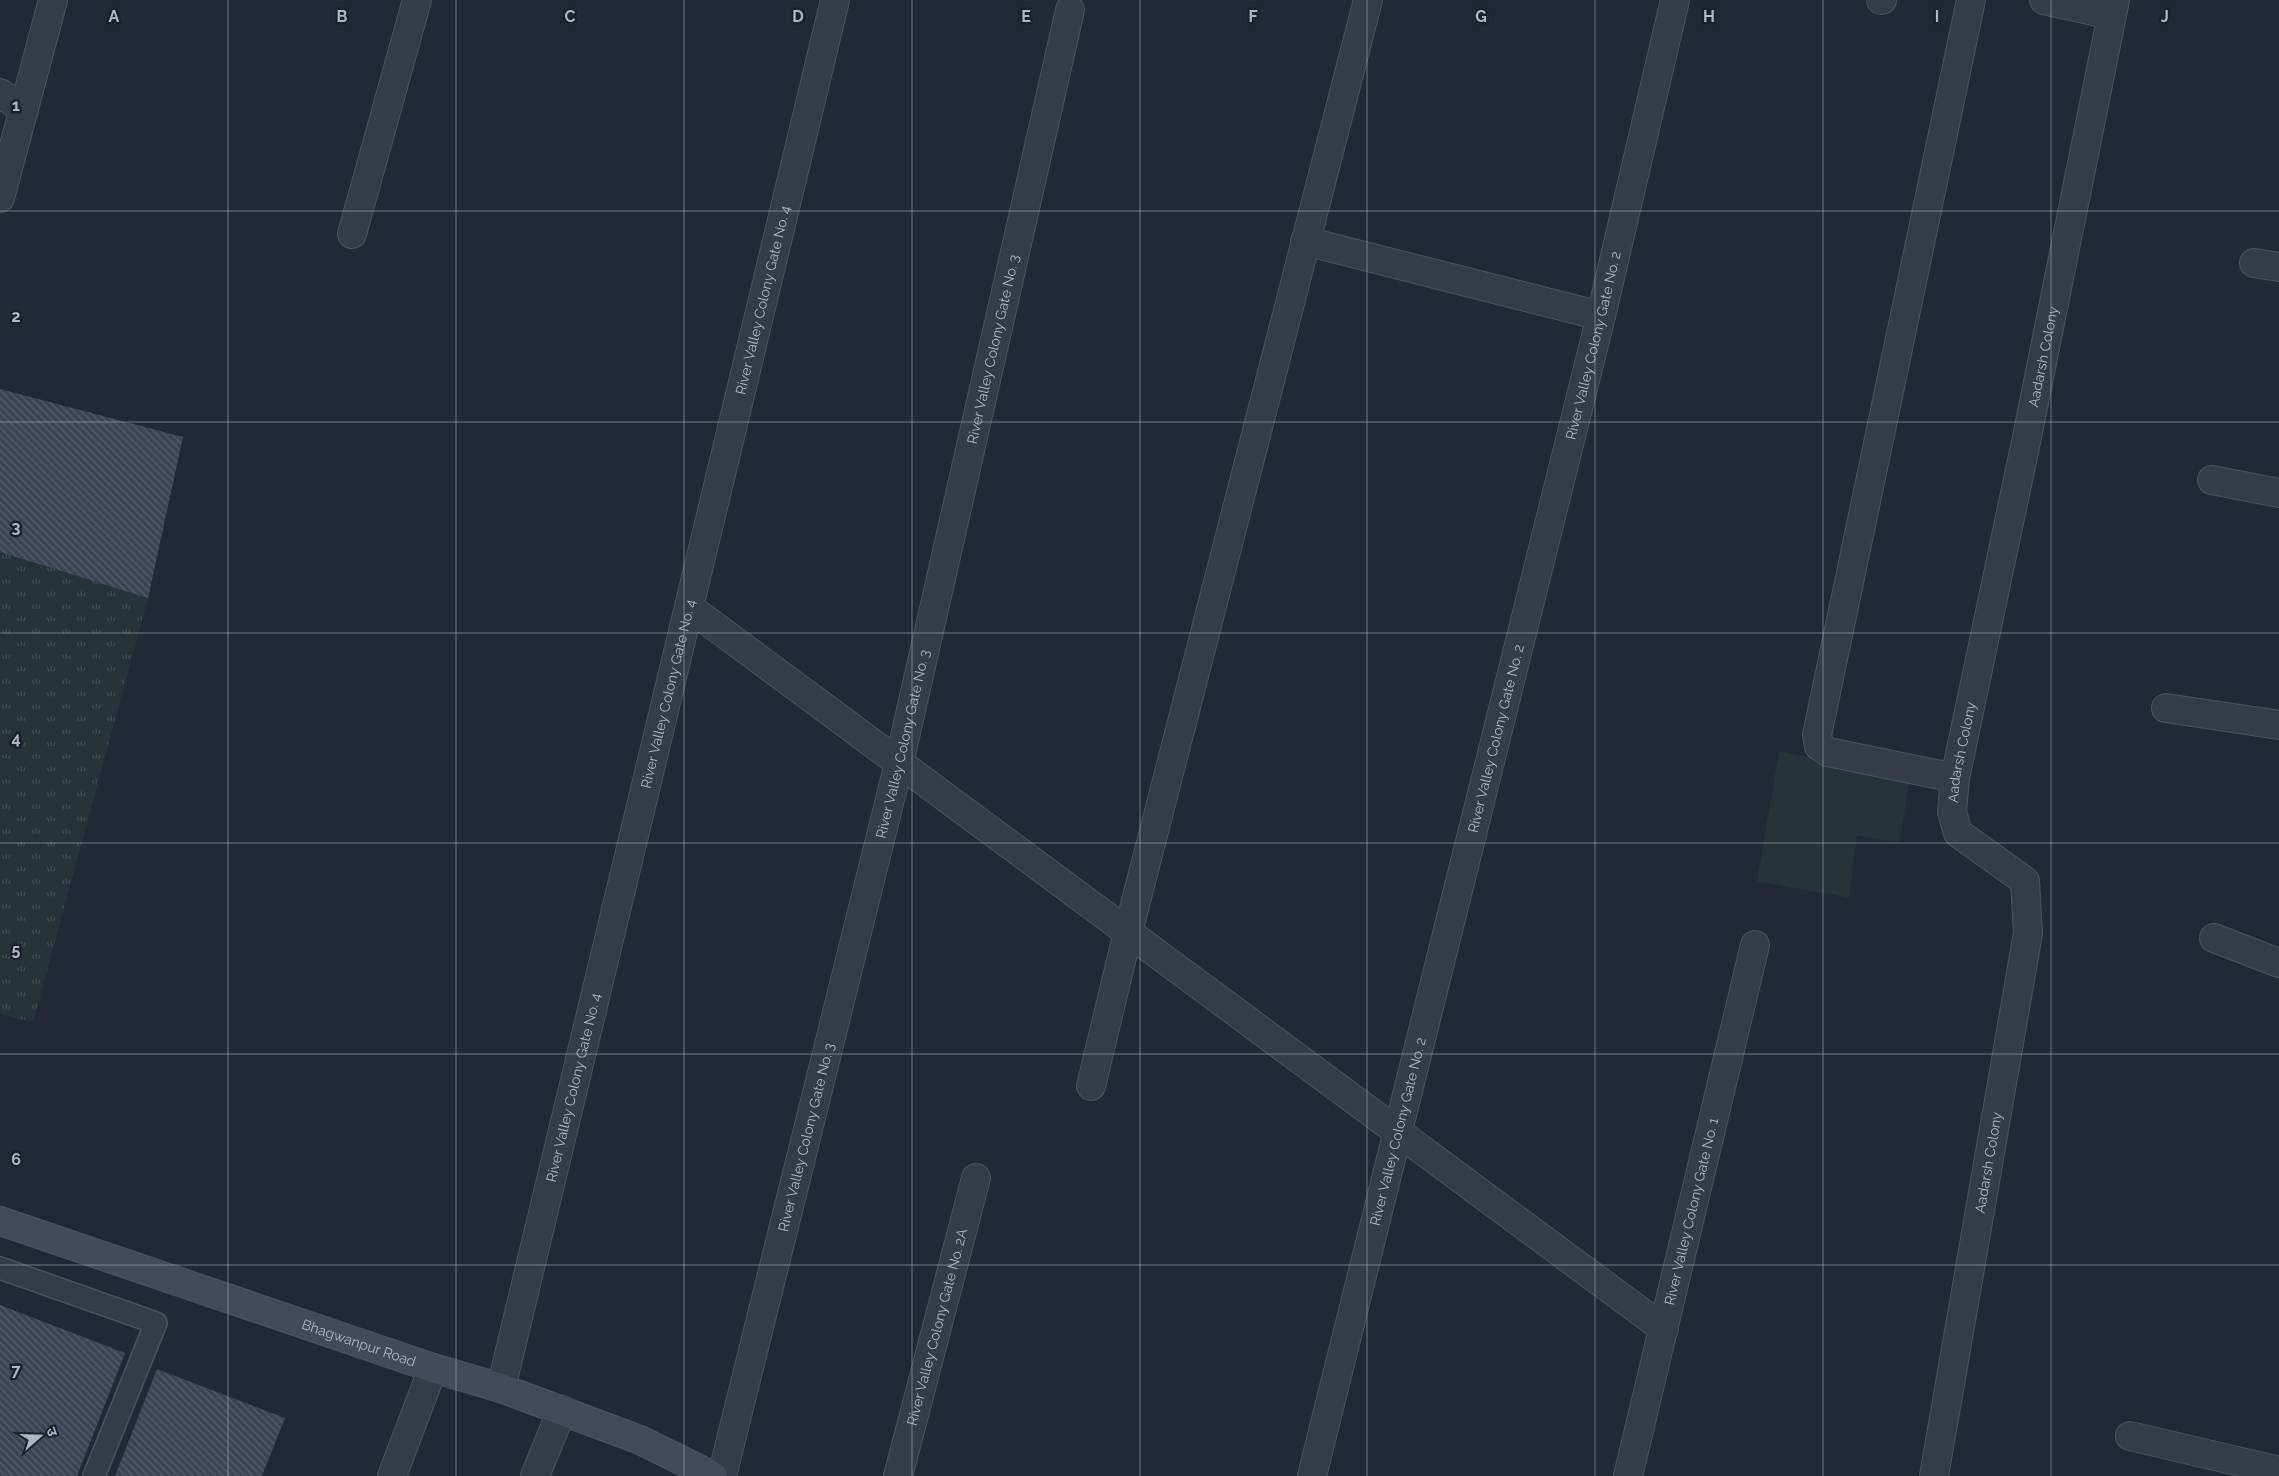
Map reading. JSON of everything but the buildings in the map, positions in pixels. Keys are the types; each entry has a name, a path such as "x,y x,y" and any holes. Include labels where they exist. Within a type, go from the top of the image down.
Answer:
{"street":[{"path":"0,198 53,0"},
{"path":"352,234 417,0"},
{"name":"River Valley Colony Gate No. 4","path":"502,1388 835,0"},
{"path":"1091,1086 1128,932 1368,0"},
{"name":"River Valley Colony Gate No. 2","path":"1312,1476 1601,316 1675,0"},
{"path":"1955,778 1828,752 1819,746 1817,735 1971,0"},
{"path":"2044,0 2113,8"},
{"name":"Aadarsh Colony","path":"1934,1476 2028,933 2025,881 1958,833 1952,812 1955,778 2027,437 2113,8"},
{"name":"River Valley Colony Gate No. 3","path":"722,1476 899,763 1070,10"},
{"path":"0,93 24,110"},
{"path":"1305,241 1601,316"},
{"path":"2212,480 2279,493"},
{"path":"690,608 1664,1329"},
{"path":"2166,708 2279,725"},
{"path":"2214,938 2279,963"},
{"name":"River Valley Colony Gate No. 1","path":"1628,1476 1755,945"},
{"name":"River Valley Colony Gate No. 2A","path":"898,1476 976,1178"},
{"name":"Bhagwanpur Road","path":"0,1220 433,1368 502,1388 640,1440 713,1476"},
{"path":"392,1476 433,1368"},
{"path":"535,1476 562,1410"},
{"path":"2130,1436 2279,1471"}],"lane":[{"path":"0,1268 156,1323 94,1476"}],"green space":[{"path":"0,552 148,598 33,1022 0,1014"},
{"path":"1779,751 1910,777 1900,842 1857,836 1849,898 1757,881"}]}
